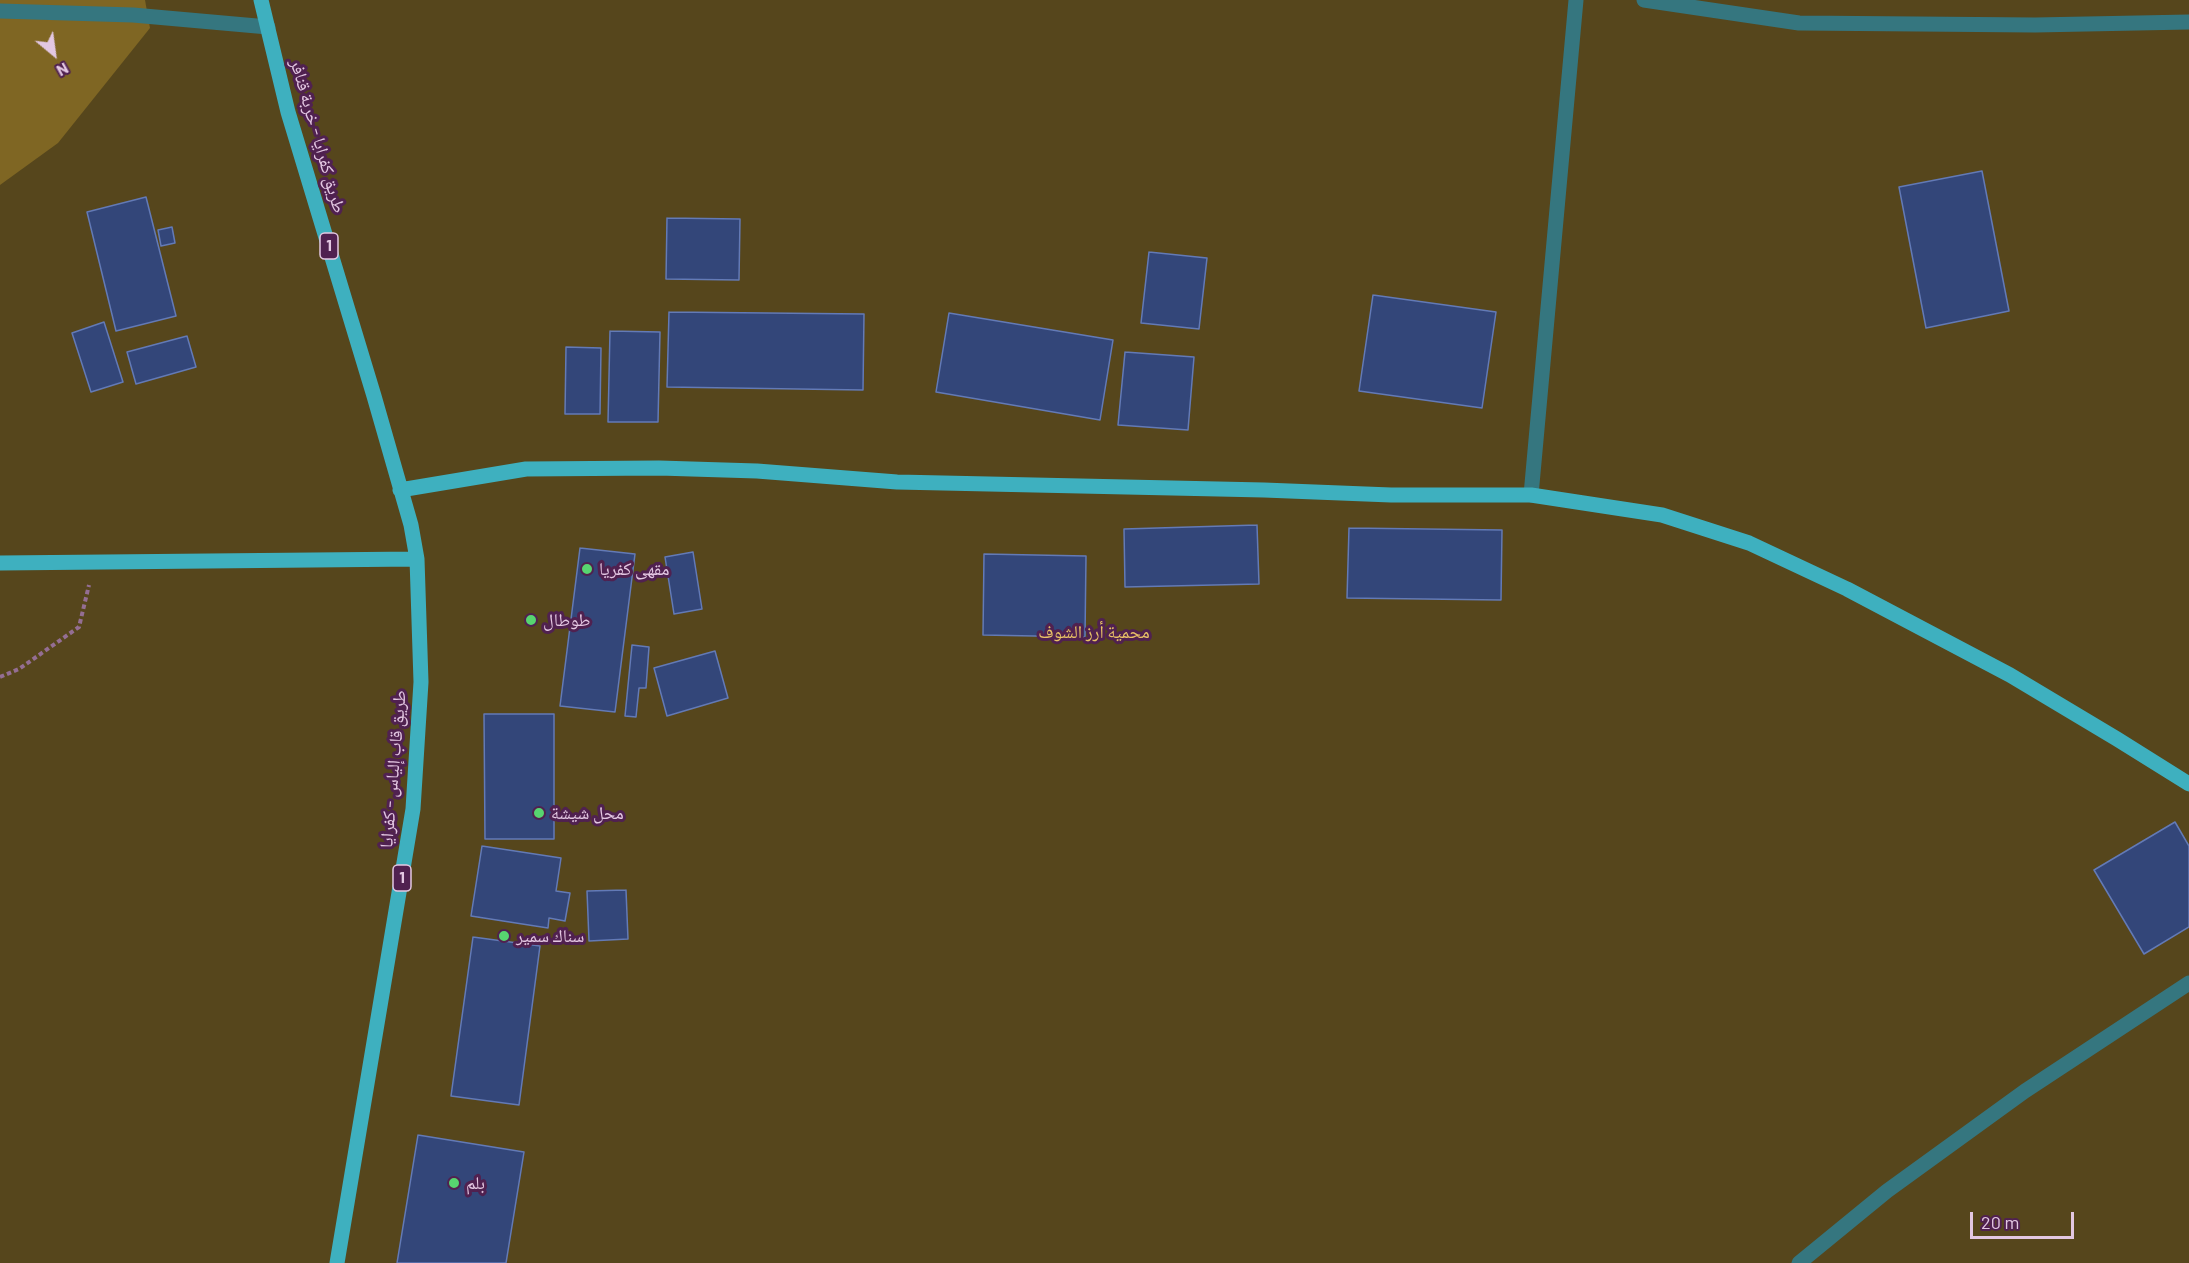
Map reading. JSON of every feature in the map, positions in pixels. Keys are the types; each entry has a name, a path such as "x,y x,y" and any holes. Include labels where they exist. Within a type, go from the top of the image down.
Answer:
{"main road":[{"name":"طريق كفرايا - خربة قنافر","path":"261,0 288,112 400,490"},
{"path":"400,490 526,470 659,468 757,471 920,483 1391,495 1531,495 1662,514 1749,543 1847,589 2010,675 2117,738 2189,784"},
{"name":"طريق قاب إلياس - كفرايا","path":"337,1263 413,809 421,682 417,559 411,525 400,490"},
{"path":"0,563 417,559"}],"street":[{"path":"1531,495 1576,0"},
{"path":"1644,0 1798,23 2035,26 2189,22"},
{"path":"0,12 133,15 268,27"},
{"path":"1799,1263 1887,1191 2025,1091 2189,982"}],"path":[{"path":"0,677 19,669 79,627 94,561"}],"green space":[{"name":"محمية أرز الشوف","path":"0,0 2189,0 2189,1263 0,1263"}],"shaded area":[{"path":"0,0 145,0 150,28 58,143 0,185"}],"building":[{"path":"1982,171 2009,311 1926,328 1899,187"},
{"path":"146,197 176,316 116,331 87,212"},
{"path":"667,218 740,219 739,280 666,279"},
{"path":"172,227 175,243 161,246 158,230"},
{"path":"1149,252 1207,258 1199,329 1141,323"},
{"path":"1373,295 1496,312 1482,408 1359,391"},
{"path":"669,312 864,314 863,390 667,387"},
{"path":"949,313 1113,340 1100,420 936,392"},
{"path":"104,322 123,382 91,392 72,333"},
{"path":"610,331 660,332 658,422 608,422"},
{"path":"187,336 196,367 136,384 127,352"},
{"path":"566,347 601,348 600,414 565,414"},
{"path":"1125,352 1194,357 1188,430 1118,425"},
{"path":"1257,525 1259,584 1125,587 1124,529"},
{"path":"1349,528 1502,530 1501,600 1347,598"},
{"path":"580,548 635,554 615,712 560,706"},
{"path":"693,552 702,609 674,614 665,557"},
{"path":"984,554 1086,556 1085,637 983,635"},
{"path":"632,645 649,647 646,688 639,688 636,717 625,716"},
{"path":"715,651 728,698 667,716 654,668"},
{"path":"484,714 554,714 554,839 485,839"},
{"path":"2175,822 2189,846 2189,927 2144,954 2094,870"},
{"path":"482,846 561,858 556,891 570,893 565,921 549,918 548,928 471,916"},
{"path":"626,890 628,939 589,941 587,891"},
{"path":"473,937 540,946 519,1105 451,1096"},
{"path":"418,1135 524,1152 506,1263 397,1263"}],"place":[{"name":"مقهى كفريا","path":"587,569"},
{"name":"طوطال","path":"531,620"},
{"name":"محل شيشة","path":"539,813"},
{"name":"سناك سمير","path":"504,936"},
{"name":"بلم","path":"454,1183"}]}
